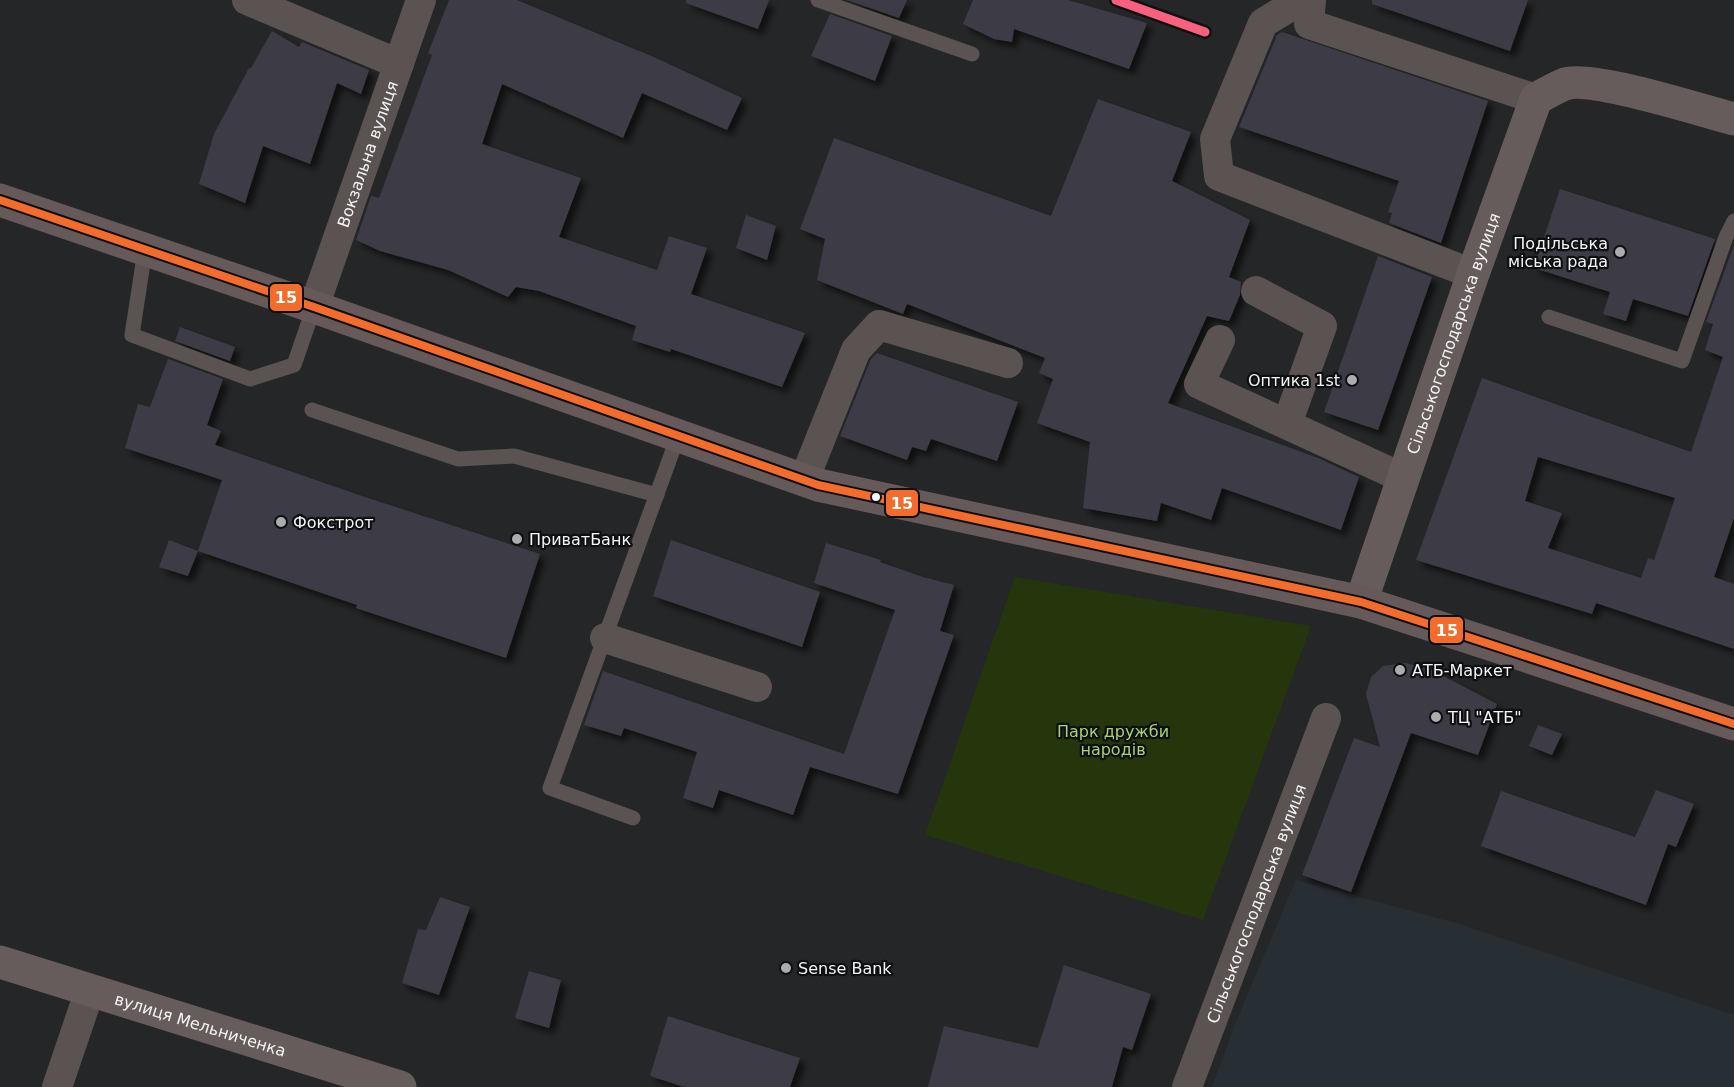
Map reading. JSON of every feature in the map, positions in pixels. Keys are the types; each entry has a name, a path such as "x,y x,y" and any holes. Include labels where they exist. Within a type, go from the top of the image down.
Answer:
{"main road":[{"path":"0,201 314,307 804,480 841,490 1361,602 1734,724"}],"street":[{"path":"247,0 399,64"},
{"name":"Вокзальна вулиця","path":"314,307 421,0"},
{"path":"1301,0 1263,23 1215,139 1219,176 1473,274"},
{"path":"1311,0 1309,24 1536,99 1567,83 1596,85 1633,92 1734,119"},
{"name":"Сільськогосподарська вулиця","path":"1361,602 1473,274 1536,99"},
{"path":"1256,291 1322,326 1287,424"},
{"path":"804,480 856,351 879,325 1008,363"},
{"path":"1220,340 1199,384 1403,478"},
{"path":"605,638 757,687"},
{"name":"Сільськогосподарська вулиця","path":"1187,1087 1326,718"},
{"name":"вулиця Мельниченка","path":"0,962 400,1087"},
{"path":"57,1087 90,990"}],"lane":[{"path":"818,0 972,54"},
{"path":"1550,317 1683,361 1734,220"},
{"path":"146,250 132,334 250,379 294,365 314,307"},
{"path":"312,410 458,459 514,456 657,495"},
{"path":"633,818 550,789 678,436"}],"shaded area":[{"path":"1296,880 1456,923 1734,1015 1734,1087 1212,1087 1235,1024"}],"green space":[{"name":"Парк дружби народів","path":"1015,577 1311,626 1203,920 925,835"}],"building":[{"path":"449,0 517,0 656,58 742,98 727,130 642,93 623,138 502,84 482,144 581,178 559,237 657,270 669,236 707,248 691,294 805,333 782,387 671,349 670,352 632,340 636,326 539,291 516,287 508,297 448,270 380,251 356,240 371,196 379,198 432,55 428,53"},
{"path":"686,0 769,0 758,29 686,3"},
{"path":"847,0 907,0 899,18"},
{"path":"973,0 1068,0 1147,23 1129,69 1014,29 1012,42 994,39 963,24"},
{"path":"1372,0 1528,0 1510,51 1372,4"},
{"path":"830,14 892,36 875,81 811,56"},
{"path":"272,31 299,47 302,42 369,70 361,94 337,83 310,164 263,146 245,203 199,184 214,134 249,68"},
{"path":"1282,32 1488,101 1441,243 1389,223 1392,213 1388,212 1399,181 1239,127 1277,35"},
{"path":"1098,99 1191,132 1172,181 1250,220 1229,277 1241,282 1240,295 1229,321 1207,316 1168,403 1318,458 1359,477 1341,530 1222,488 1211,520 1161,503 1157,521 1083,508 1090,442 1037,423 1053,379 1039,373 1045,358 907,304 903,314 817,280 825,239 800,229 834,138 1051,216"},
{"name":"Подільська міська рада","path":"1560,189 1715,239 1688,316 1633,299 1626,321 1603,314 1610,292 1534,268"},
{"path":"746,215 776,226 767,260 736,248"},
{"path":"1734,245 1734,518 1714,577 1734,584 1734,649 1596,603 1592,614 1416,560 1482,378 1691,452 1723,357 1705,350 1713,324 1706,322","holes":["1538,457 1675,498 1654,560 1648,558 1641,578 1548,548 1562,513 1525,501"]},
{"path":"1378,256 1432,277 1378,430 1324,412"},
{"path":"180,327 235,347 230,361 175,341"},
{"path":"877,353 1018,402 997,461 931,439 926,451 912,447 907,460 840,436 871,359"},
{"path":"168,359 223,379 207,425 221,431 215,445 540,554 506,658 356,608 357,605 198,551 222,480 125,448 138,404 150,407"},
{"path":"169,540 198,551 188,576 159,567"},
{"path":"671,540 820,592 802,647 653,596"},
{"path":"826,543 881,560 880,562 923,577 954,585 940,631 954,635 898,794 810,767 793,815 719,790 713,808 683,798 697,752 624,728 621,736 584,725 603,671 844,754 895,610 814,583"},
{"path":"1404,663 1426,667 1497,704 1478,755 1411,733 1351,892 1302,875 1354,738 1380,747 1366,694 1371,677 1383,666"},
{"path":"1538,725 1562,734 1552,755 1529,746"},
{"path":"1656,790 1694,804 1676,847 1668,844 1646,905 1481,846 1501,791 1635,837"},
{"path":"440,897 470,907 439,995 402,983 418,929 426,930"},
{"path":"1064,965 1151,994 1132,1050 1123,1047 1112,1087 928,1087 944,1026 1038,1048"},
{"path":"529,971 561,980 549,1028 515,1018"},
{"path":"668,1016 800,1058 790,1087 684,1087 650,1076"}],"transit line":[{"path":"1116,0 1205,32"},
{"name":"15","path":"0,200 314,307 818,485 1361,602 1734,724"}],"place":[{"name":"Подільська міська рада","path":"1620,252"},
{"name":"Оптика 1st","path":"1352,380"},
{"name":"Фокстрот","path":"281,522"},
{"name":"ПриватБанк","path":"517,539"},
{"name":"АТБ-Маркет","path":"1400,670"},
{"name":"ТЦ \"АТБ\"","path":"1436,717"},
{"name":"Sense Bank","path":"786,968"}]}
